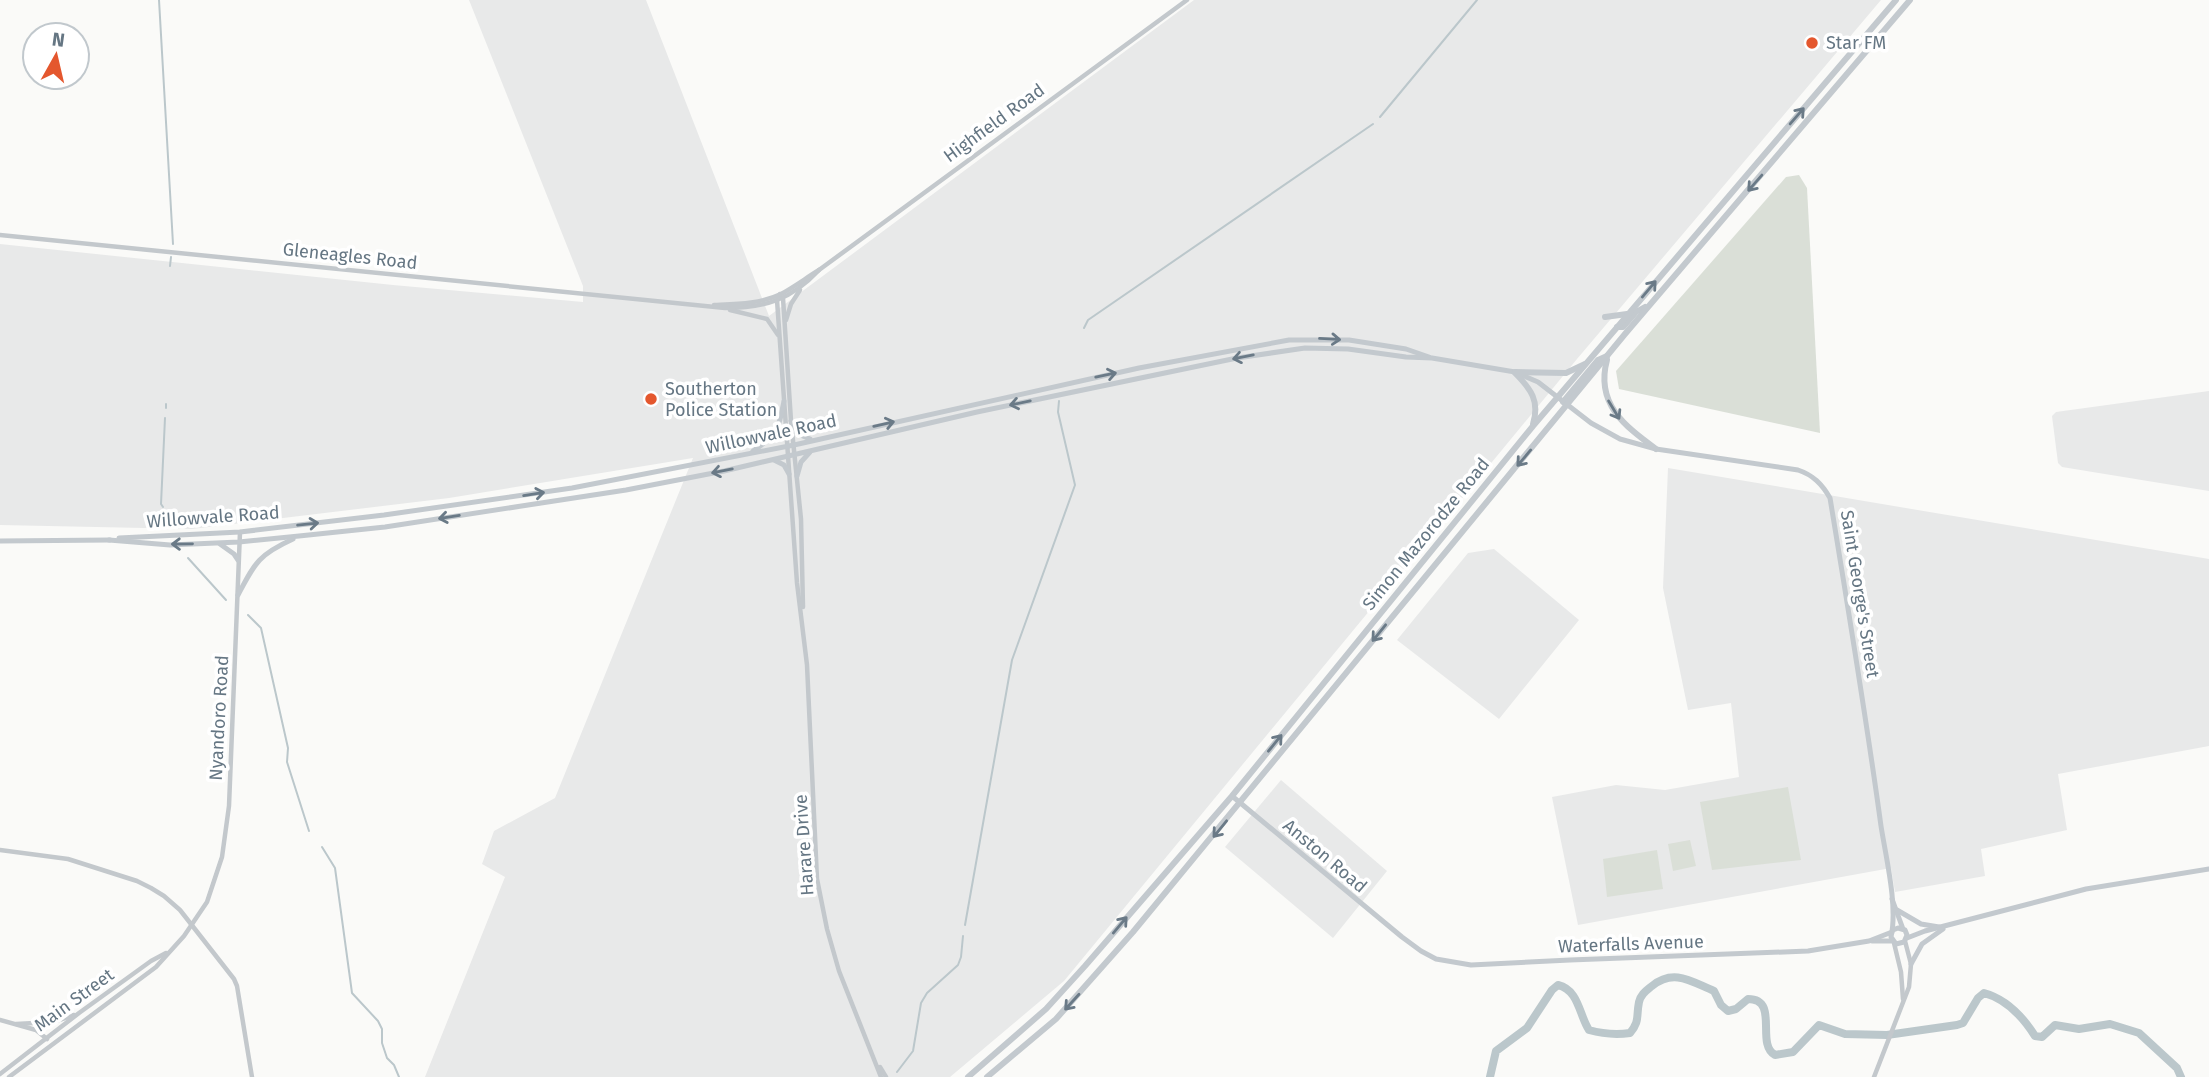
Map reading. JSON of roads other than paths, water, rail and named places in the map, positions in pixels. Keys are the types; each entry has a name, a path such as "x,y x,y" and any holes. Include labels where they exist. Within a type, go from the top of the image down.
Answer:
{"highway":[{"name":"Simon Mazorodze Road","path":"968,1077 1065,989 1232,796 1533,426 1563,402 1589,362 1617,327 1896,0"},
{"name":"Simon Mazorodze Road","path":"987,1077 1070,1005 1241,803 1563,402 1608,355 1910,0"},
{"path":"1617,327 1623,327 1636,312 1650,304"},
{"path":"1605,317 1628,314"},
{"path":"1608,355 1604,377 1609,402 1628,429 1656,449"},
{"path":"1515,372 1566,373 1589,362"},
{"path":"1515,372 1535,398 1533,426"}],"main road":[{"name":"Willowvale Road","path":"0,541 109,540 240,532 523,496 817,440 1139,368 1289,340 1349,340 1515,372 1538,382 1563,402"},
{"name":"Willowvale Road","path":"109,540 170,545 239,542 386,527 626,490 771,460 977,412 1275,351 1327,348 1432,358"},
{"path":"750,453 775,435 784,401"},
{"name":"Saint George's Street","path":"1563,402 1620,439 1656,449 1798,470 1816,479 1830,498 1891,896 1892,931"},
{"path":"791,421 802,437 817,440"},
{"path":"797,476 803,459 813,450"},
{"path":"771,460 781,463 789,474"},
{"path":"238,596 253,566 261,557 299,536"},
{"path":"219,543 234,554 238,561"},
{"name":"Anston Road","path":"1232,796 1402,937"},
{"path":"1925,931 1898,928 1892,931 1893,942 1901,944 1925,931 2095,887 2209,869"},
{"name":"Saint George's Street","path":"1891,896 1904,930"},
{"path":"1897,909 1921,924 1946,927"},
{"path":"1911,964 1922,944 1946,927"},
{"path":"1904,930 1906,939"},
{"name":"Waterfalls Avenue","path":"1869,941 1892,931"},
{"name":"Waterfalls Avenue","path":"1402,937 1436,959 1471,965 1786,953 1869,941 1893,942"}],"street":[{"name":"Highfield Road","path":"780,298 1187,0"},
{"name":"Gleneagles Road","path":"0,235 698,306 749,308 780,298"},
{"name":"Highfield Road","path":"780,298 802,287 819,270"},
{"path":"785,326 791,304 802,287"},
{"name":"Gleneagles Road","path":"698,306 780,298"},
{"name":"Harare Drive","path":"780,298 785,326 790,445"},
{"name":"Harare Drive","path":"780,298 784,401 791,455 797,476 801,519 802,615"},
{"path":"724,308 766,319 780,339"},
{"name":"Harare Drive","path":"791,455 789,474 797,583 807,665 817,879 839,971 884,1077"},
{"name":"Nyandoro Road","path":"207,902 226,839 240,532"},
{"path":"0,850 68,859 137,881 164,895 193,925 237,986 252,1077"},
{"name":"Main Street","path":"9,1077 156,967 193,925 207,902"},
{"path":"1874,1077 1909,987 1911,964 1906,939"},
{"path":"1893,942 1900,972 1903,1004"},
{"name":"Main Street","path":"0,1074 79,1013 151,961 167,953"},
{"path":"16,1024 53,1021 79,1013"},
{"path":"0,1020 36,1030 51,1044"}],"waterway":[{"path":"159,0 173,244"},
{"path":"1380,117 1477,0"},
{"path":"1084,328 1088,320 1373,124"},
{"path":"170,266 171,257"},
{"path":"965,925 1012,660 1075,485 1058,412 1059,401"},
{"path":"163,507 165,418"},
{"path":"188,558 226,600"},
{"path":"248,615 261,628 288,748 287,762 309,831"},
{"path":"322,847 335,868 352,993 378,1021 387,1058 394,1065 399,1077"},
{"path":"897,1072 913,1051 921,1003 927,993 958,965 963,936"},
{"path":"1490,1077 1496,1051 1527,1028 1558,985 1574,997 1589,1030 1625,1034 1630,1033 1635,1025 1639,1002 1644,993 1660,981 1675,977 1714,991 1721,1005 1728,1011 1736,1009 1748,999 1758,1001 1765,1014 1769,1049 1775,1055 1793,1052 1819,1025 1845,1034 1887,1035 1957,1025 1963,1023 1984,993 2013,1010 2035,1036 2042,1037 2055,1025 2079,1029 2110,1024 2139,1033 2177,1068 2181,1077"}],"place":[{"name":"Star FM","path":"1812,43"},
{"name":"Southerton Police Station","path":"651,399"}]}
